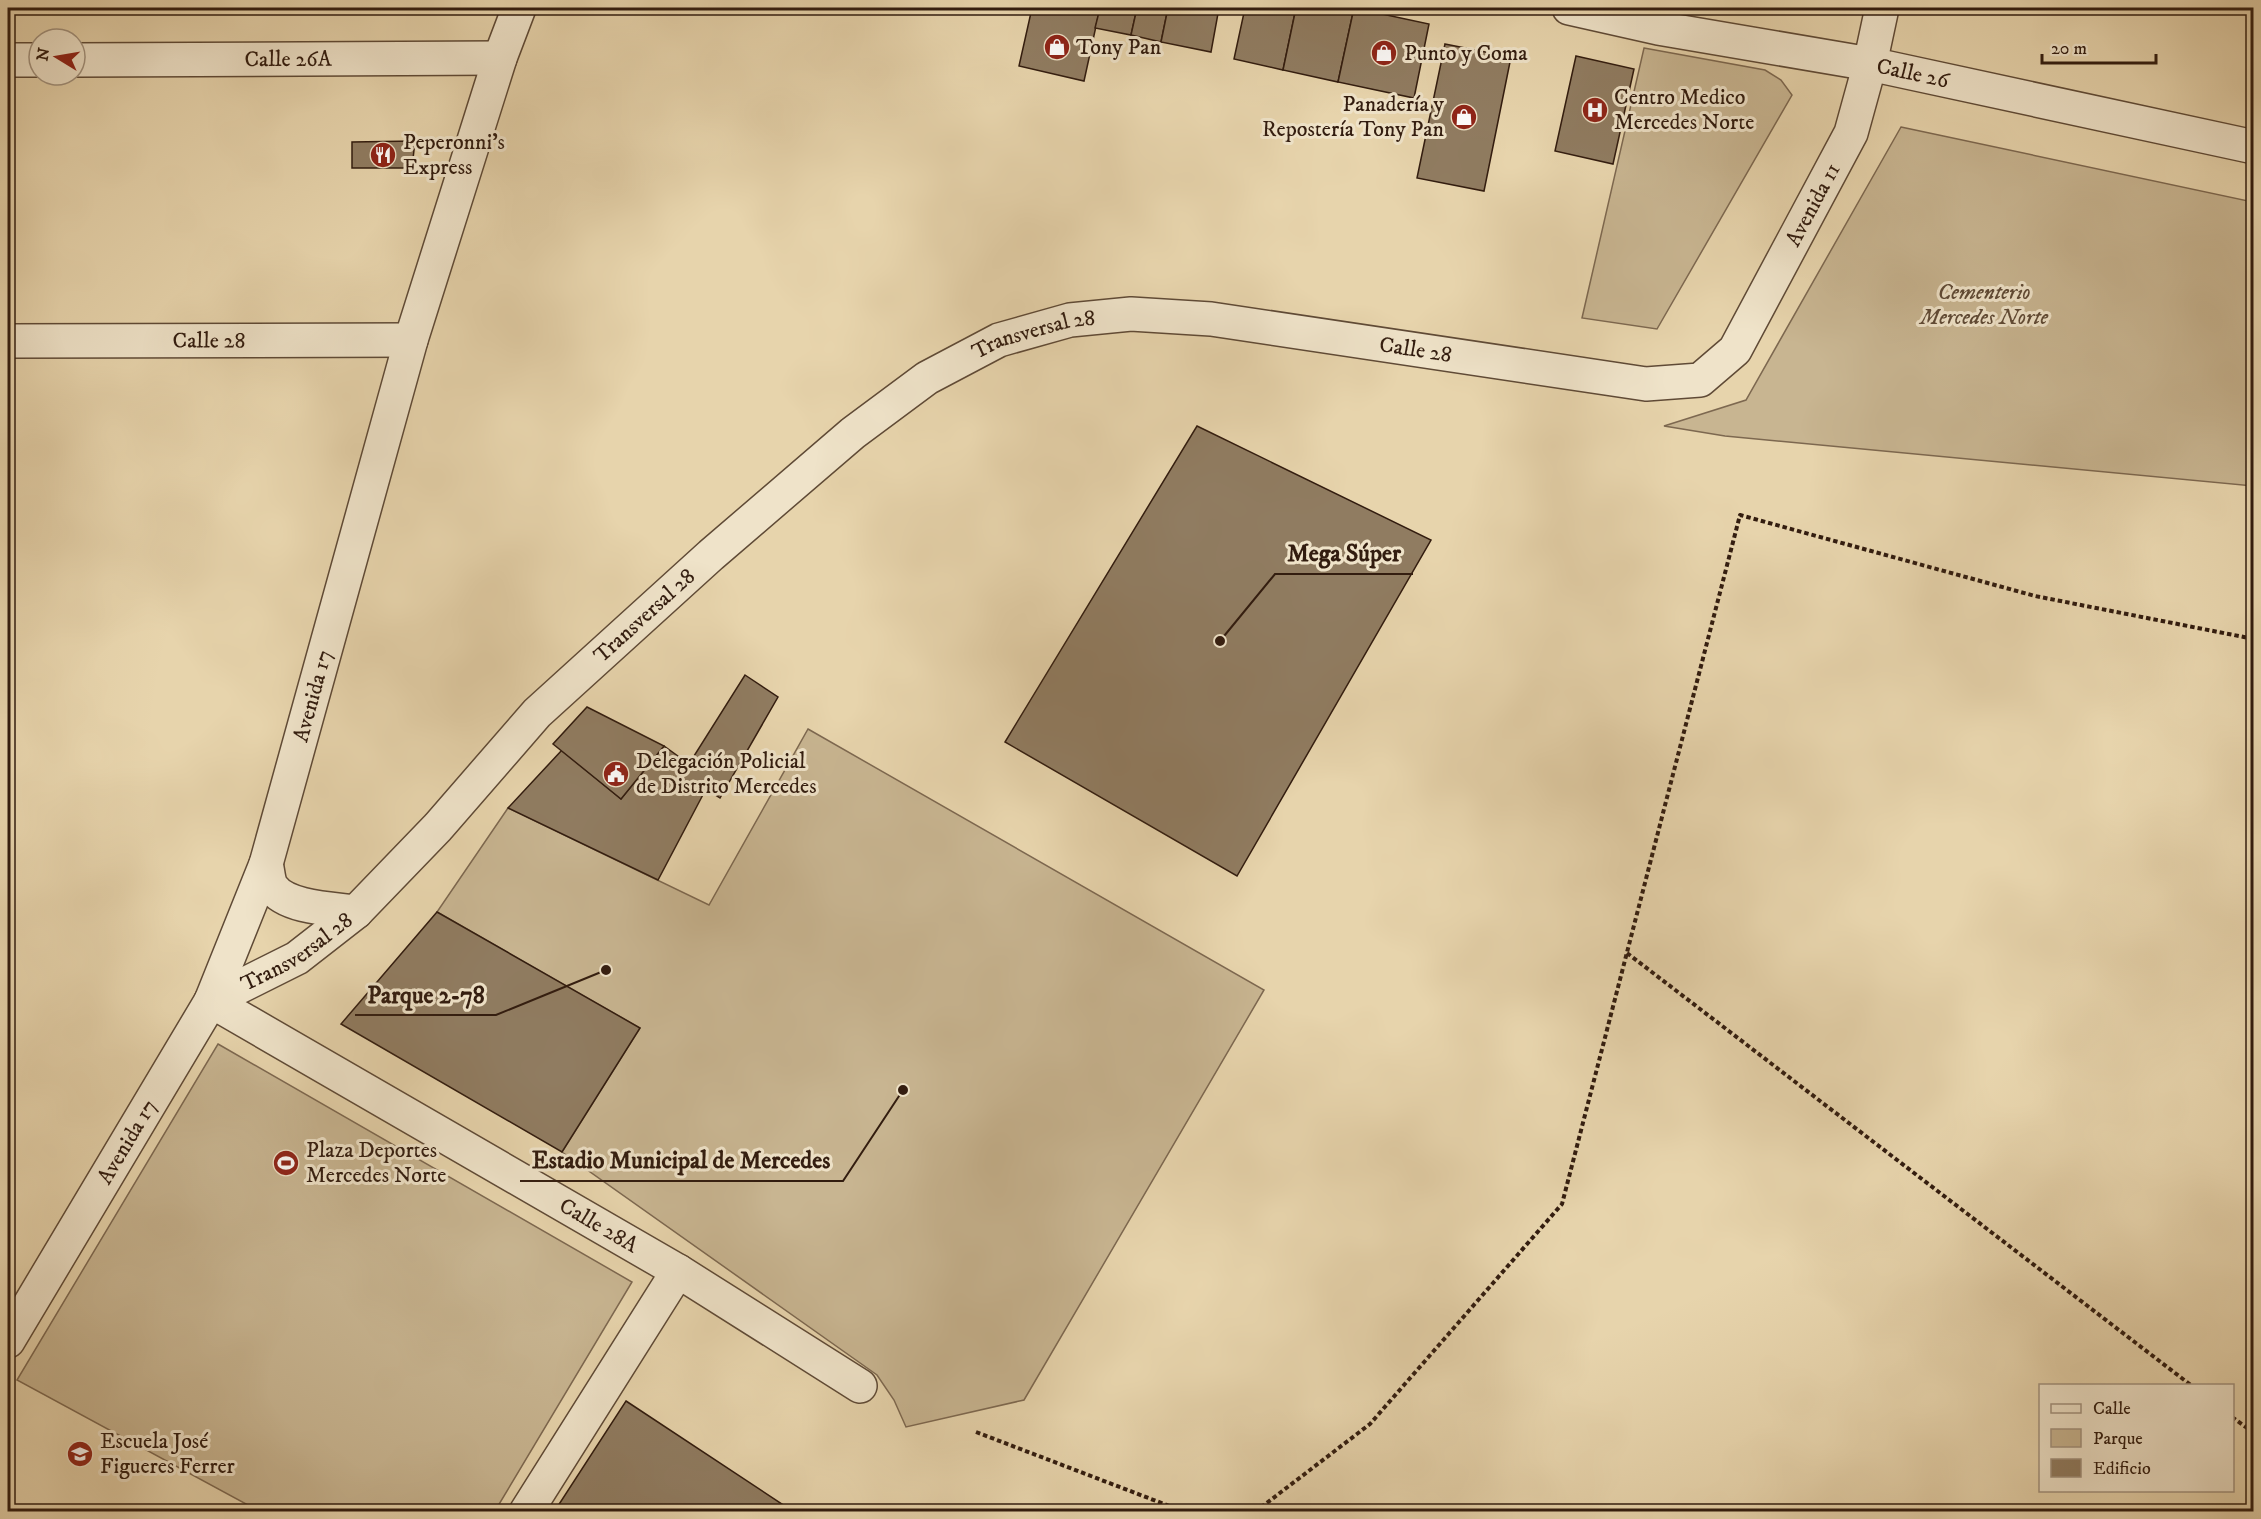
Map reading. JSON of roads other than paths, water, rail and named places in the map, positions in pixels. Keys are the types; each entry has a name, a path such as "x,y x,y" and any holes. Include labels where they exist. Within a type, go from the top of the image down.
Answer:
{"street":[{"name":"Avenida 17","path":"8,1341 211,1001 266,864 411,340 500,58 519,8"},
{"name":"Calle 26","path":"1569,8 1658,28 1870,64 2253,147"},
{"name":"Avenida 11","path":"1700,380 1735,350 1851,134 1882,8"},
{"name":"Calle 26A","path":"87,60 500,58"},
{"path":"8,60 27,60"},
{"name":"Calle 28","path":"1131,314 1211,319 1646,384 1700,380"},
{"name":"Transversal 28","path":"211,1001 297,958 356,912 438,827 537,713 711,555 853,433 927,378 999,340 1070,321 1131,314"},
{"name":"Calle 28","path":"8,341 411,340"},
{"path":"266,864 272,887 286,899 310,906 356,912"},
{"name":"Calle 28A","path":"211,1001 678,1271 860,1386"},
{"path":"526,1512 678,1271"}],"place":[{"name":"Tony Pan","path":"1057,47"},
{"name":"Punto y Coma","path":"1384,53"},
{"name":"Centro Medico Mercedes Norte","path":"1595,110"},
{"name":"Panadería y Repostería Tony Pan","path":"1464,117"},
{"name":"Peperonni's Express","path":"383,155"},
{"name":"Mega Súper","path":"1220,641"},
{"name":"Delegación Policial de Distrito Mercedes","path":"616,774"},
{"name":"Parque 2-78","path":"606,970"},
{"name":"Estadio Municipal de Mercedes","path":"903,1090"},
{"name":"Plaza Deportes Mercedes Norte","path":"286,1163"},
{"name":"Escuela José Figueres Ferrer","path":"80,1454"}],"park label":[{"name":"Cementerio Mercedes Norte","path":"1984,304"}]}
